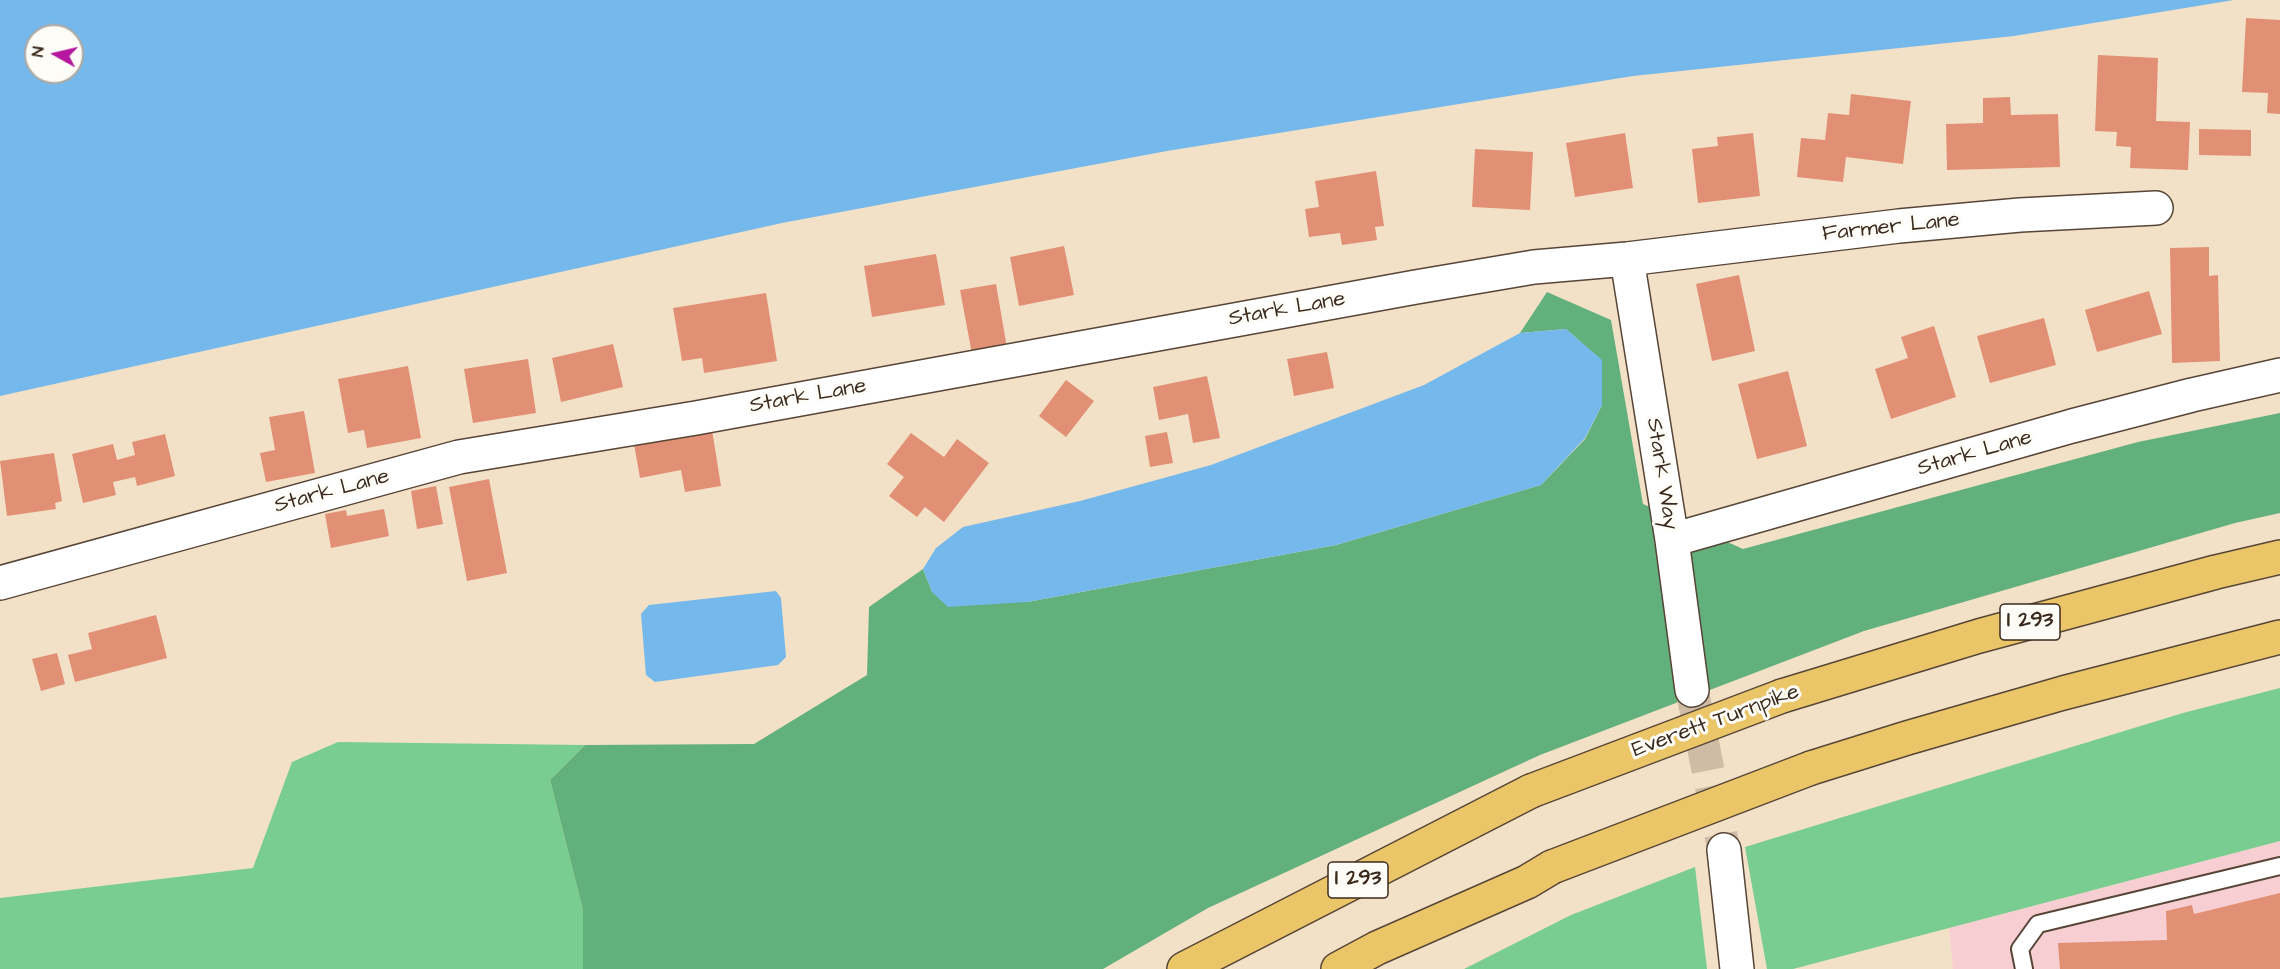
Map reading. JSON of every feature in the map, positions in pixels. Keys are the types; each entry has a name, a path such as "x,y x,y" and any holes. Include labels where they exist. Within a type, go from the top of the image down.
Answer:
{"highway":[{"name":"Everett Turnpike","path":"1184,969 1531,791 1782,696 1979,636 2280,557"},
{"path":"1338,969 1377,948 1527,882 1552,867 1811,768 2063,693 2280,637"}],"street":[{"name":"Farmer Lane","path":"1627,259 1899,226 2020,215 2156,208"},
{"name":"Stark Way","path":"1627,259 1672,540 1692,690"},
{"name":"Stark Lane","path":"0,583 459,457 720,414 1416,286 1534,267 1627,259"},
{"name":"Stark Lane","path":"1672,540 2072,426 2280,375"},
{"path":"1724,850 1737,969"}],"lane":[{"path":"2024,969 2020,949 2038,924 2280,866"}],"shaded area":[{"path":"2280,841 2280,969 1953,969 1949,928"}],"green space":[{"path":"1547,292 1611,320 1643,504 1743,549 2138,442 2280,413 2280,513 2235,523 1864,631 1540,755 1208,908 1103,969 583,969 583,910 550,780 585,745 754,744 867,675 869,607 923,569 932,592 1027,602 1336,545 1541,485 1585,439 1602,405 1601,360 1566,329 1520,333"},
{"path":"2280,688 2280,841 1793,969 1767,969 1745,847 2183,713"},
{"path":"338,742 585,745 550,780 583,910 583,969 0,969 0,898 253,868 292,762"},
{"path":"1695,867 1707,969 1464,969 1571,915"}],"water":[{"path":"0,0 2234,0 2014,36 1633,76 1167,151 782,223 0,396"},
{"path":"1566,329 1602,360 1602,405 1585,438 1541,485 1336,545 1027,602 948,607 932,592 923,569 936,548 963,527 1080,501 1211,465 1424,385 1520,333"},
{"path":"776,591 781,598 786,657 778,665 655,682 646,675 641,614 649,605"}],"building":[{"path":"2246,18 2280,20 2280,114 2267,113 2268,93 2242,92"},
{"path":"2098,55 2158,58 2156,121 2190,122 2188,170 2130,168 2131,147 2116,146 2117,132 2095,131"},
{"path":"1851,94 1911,101 1903,164 1846,157 1843,182 1797,177 1801,138 1825,140 1828,113 1849,115"},
{"path":"2010,97 2011,115 2058,114 2060,167 1947,170 1946,124 1983,123 1983,98"},
{"path":"2199,129 2251,130 2251,156 2199,155"},
{"path":"1625,133 1633,188 1575,197 1566,143"},
{"path":"1753,133 1760,196 1698,203 1692,149 1718,146 1717,137"},
{"path":"1475,149 1533,152 1530,210 1472,207"},
{"path":"1376,171 1384,226 1375,227 1377,240 1342,245 1340,233 1309,237 1305,209 1319,207 1315,181"},
{"path":"1064,246 1074,295 1019,306 1010,257"},
{"path":"2209,247 2209,276 2218,275 2220,361 2172,363 2170,248"},
{"path":"936,254 945,305 872,317 864,266"},
{"path":"1739,275 1755,351 1712,361 1696,284"},
{"path":"996,284 1007,348 972,354 960,290"},
{"path":"2149,291 2162,334 2097,352 2085,310"},
{"path":"766,293 777,361 704,373 702,358 682,361 673,308"},
{"path":"2044,318 2056,365 1990,383 1977,336"},
{"path":"1934,326 1956,397 1891,419 1875,369 1908,358 1901,337"},
{"path":"613,344 623,387 561,402 552,358"},
{"path":"1327,352 1334,388 1294,396 1287,359"},
{"path":"528,359 536,413 473,423 464,369"},
{"path":"408,366 421,438 367,448 364,430 348,433 338,379"},
{"path":"1788,371 1807,446 1757,459 1738,384"},
{"path":"1207,376 1220,438 1193,443 1188,414 1159,420 1153,387"},
{"path":"1066,380 1094,401 1066,437 1039,416"},
{"path":"304,411 315,473 266,482 260,453 275,450 269,417"},
{"path":"712,430 721,486 685,492 681,470 640,478 634,444"},
{"path":"1167,432 1173,463 1150,467 1145,436"},
{"path":"911,433 944,457 957,439 989,463 944,522 925,507 917,517 889,496 904,477 887,464"},
{"path":"165,434 175,476 137,486 135,477 113,482 116,495 83,503 72,454 113,444 117,460 135,455 132,442"},
{"path":"54,453 62,501 55,503 56,509 7,516 0,461"},
{"path":"489,479 507,573 467,581 449,487"},
{"path":"436,486 443,524 417,529 411,491"},
{"path":"384,509 389,536 331,548 325,514 346,510 347,516"},
{"path":"156,615 167,658 75,682 68,655 92,649 88,633"},
{"path":"57,653 65,684 41,691 32,659"},
{"path":"2280,893 2280,969 2060,969 2058,943 2167,940 2166,911 2192,905 2194,914"}],"tunnel":[{"path":"1692,690 1724,850"}]}
